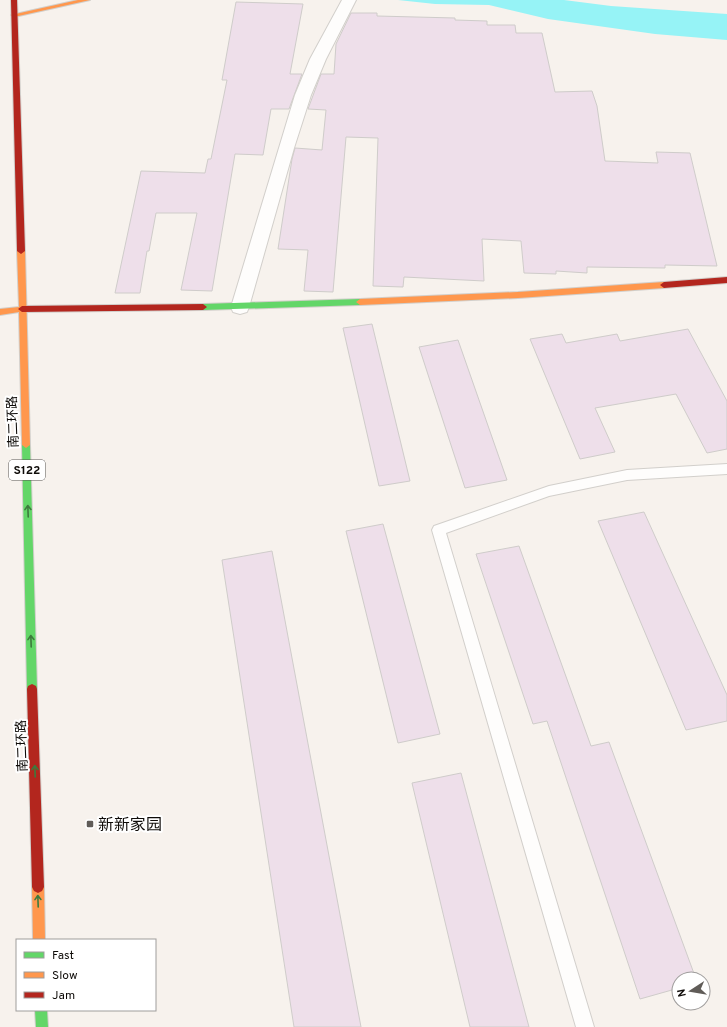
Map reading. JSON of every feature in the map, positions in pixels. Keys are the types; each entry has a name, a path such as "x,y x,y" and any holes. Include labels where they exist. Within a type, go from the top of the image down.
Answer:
{"main road":[{"name":"南二环路","path":"14,0 39,939"},
{"path":"14,15 87,0"},
{"path":"0,312 22,310 240,307 518,295 727,280"},
{"path":"41,1011 42,1027"}],"street":[{"path":"240,307 303,95 318,58 344,12 349,0"}],"lane":[{"path":"585,1027 439,530 549,491 627,475 727,469"}],"water":[{"path":"398,0 564,0 611,6 727,14 727,40 655,34 548,19 489,5 435,4"}],"building":[{"path":"236,2 303,4 290,74 302,74 289,109 271,109 263,155 235,154 212,291 181,290 197,213 156,213 149,251 147,251 140,293 115,293 141,171 205,173 208,159 211,159 227,80 222,80"},
{"path":"351,13 377,13 377,16 455,18 455,20 487,21 487,25 515,25 516,33 542,33 555,92 592,91 597,106 605,161 658,163 656,152 690,153 717,266 665,265 665,268 587,267 587,273 556,271 556,274 524,273 521,241 482,239 484,281 404,277 403,287 373,286 378,138 346,137 333,292 304,291 308,250 278,249 292,159 295,148 322,150 326,110 308,109 321,74 334,74 336,44"},
{"path":"372,324 410,481 379,486 343,328"},
{"path":"688,329 727,401 727,449 707,453 676,394 595,408 615,452 580,459 530,339 562,334 566,343 617,334 620,341"},
{"path":"458,340 507,480 465,488 419,347"},
{"path":"644,512 727,695 727,721 686,730 598,521"},
{"path":"383,524 440,734 398,743 346,531"},
{"path":"519,546 591,746 609,742 693,971 671,971 671,990 640,999 547,721 533,724 476,554"},
{"path":"272,551 361,1027 294,1027 222,560"},
{"path":"461,773 529,1027 470,1027 412,783"}],"traffic: fast":[{"path":"203,307 360,302"},
{"path":"26,445 32,689"},
{"path":"41,1011 42,1027"}],"traffic: slow":[{"path":"14,15 87,0"},
{"path":"21,251 26,445"},
{"path":"360,302 518,295 664,285"},
{"path":"0,312 22,309"},
{"path":"38,887 39,939"}],"traffic: jam":[{"path":"14,0 21,251"},
{"path":"664,285 727,280"},
{"path":"22,309 203,307"},
{"path":"32,689 38,887"}],"place":[{"name":"新新家园","path":"90,824"}]}
